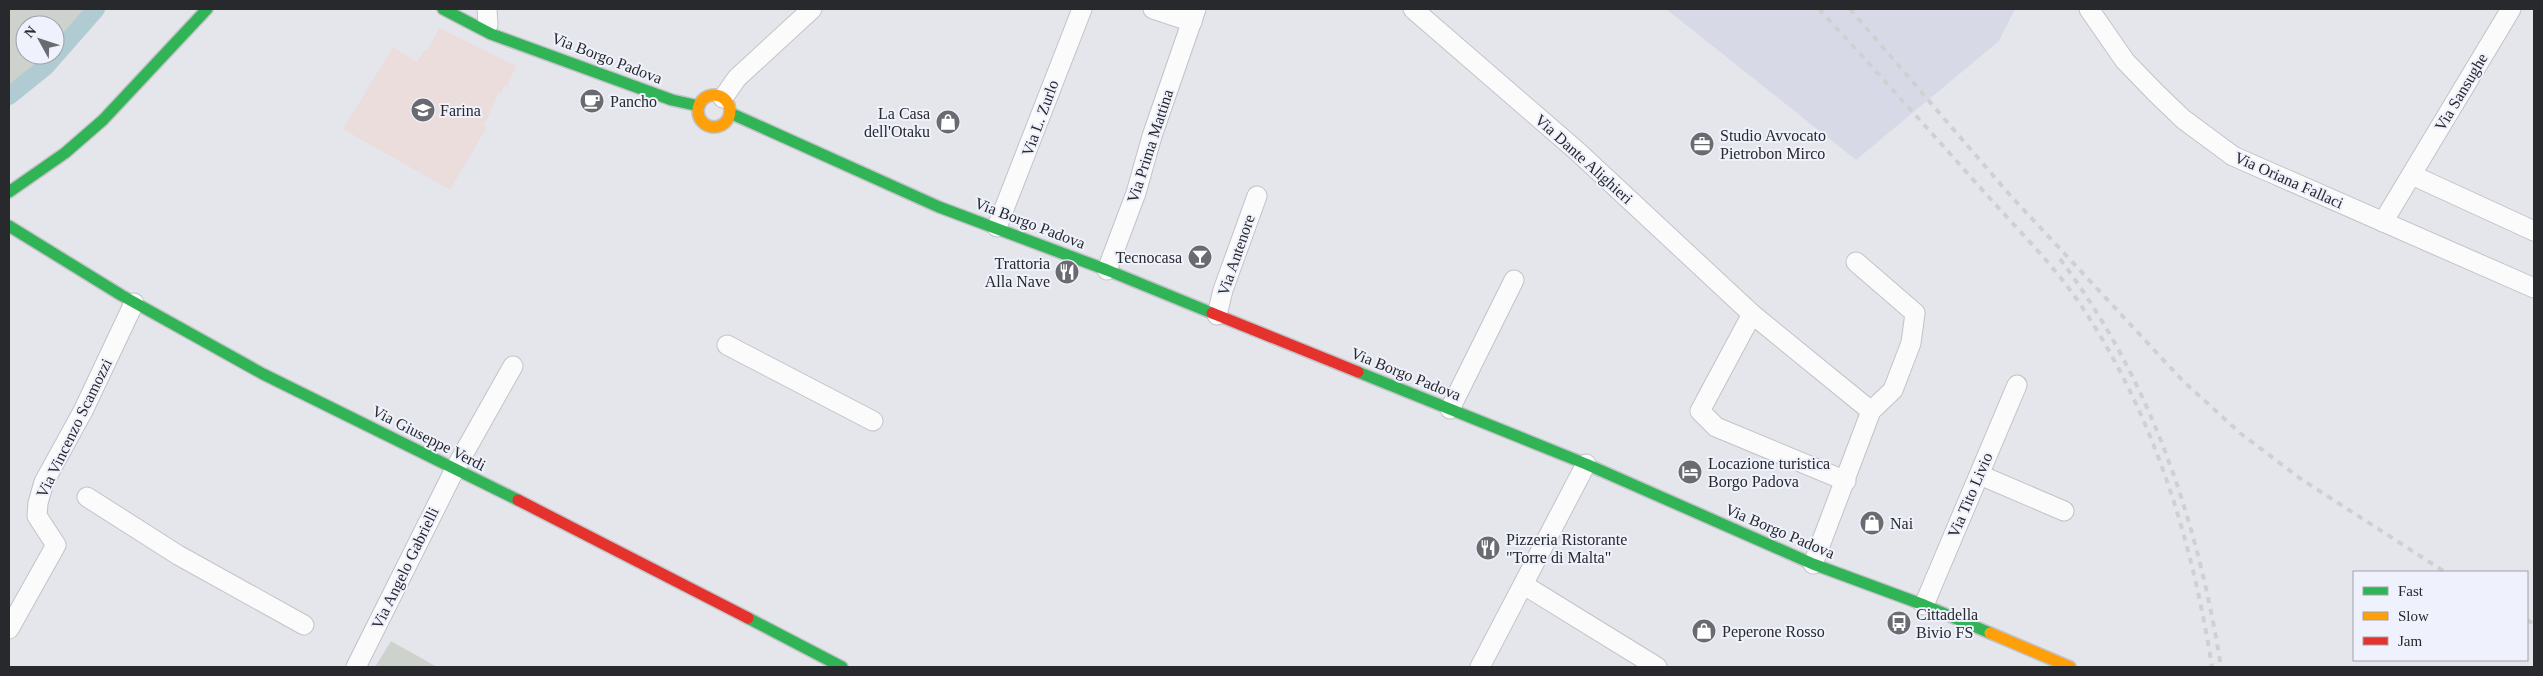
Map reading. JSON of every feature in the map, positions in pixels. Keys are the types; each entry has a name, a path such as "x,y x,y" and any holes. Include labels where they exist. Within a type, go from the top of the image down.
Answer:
{"street":[{"path":"9,192 65,153 103,120 207,9"},
{"name":"Via Borgo Padova","path":"443,9 491,34 504,36 672,100 699,106"},
{"path":"727,105 711,96 704,99 699,106 700,118 708,126 714,128 725,123 727,105 737,78 812,9"},
{"name":"Via L. Zurlo","path":"997,227 1082,9"},
{"name":"Via Prima Mattina","path":"1107,270 1136,193 1152,136 1194,15 1153,9"},
{"name":"Via Dante Alighieri","path":"1413,9 1577,151 1752,314 1871,411"},
{"name":"Via Oriana Fallaci","path":"2088,9 2125,62 2183,119 2233,156 2534,288"},
{"name":"Via Sansughe","path":"2383,222 2512,9"},
{"name":"Via Borgo Padova","path":"454,14 487,17 504,36"},
{"name":"Via Borgo Padova","path":"727,105 740,115 939,206 1107,270 1586,464 1813,564 1924,605 2070,667"},
{"path":"2412,175 2534,230"},
{"name":"Via Antenore","path":"1217,315 1223,290 1257,196"},
{"name":"Via Giuseppe Verdi","path":"9,226 134,303 263,374 610,546 842,667"},
{"path":"1813,564 1871,411 1893,390 1911,343 1915,312 1856,262"},
{"path":"1450,409 1514,280"},
{"name":"Via Vincenzo Scamozzi","path":"9,629 56,545 37,516 38,503 44,482 83,411 134,303"},
{"path":"1752,314 1700,411 1716,427 1846,481"},
{"path":"727,345 873,421"},
{"name":"Via Angelo Gabrielli","path":"356,667 455,469 512,366"},
{"name":"Via Tito Livio","path":"1924,605 2017,385"},
{"path":"1480,667 1586,464"},
{"path":"1980,475 2064,511"},
{"path":"86,497 178,556 304,625"},
{"path":"1524,585 1657,667"}],"shaded area":[{"path":"9,9 89,9 65,37 65,15 15,15 15,65 37,65 17,84 9,88"},
{"path":"1666,9 2015,9 1999,41 1856,160"},
{"name":"Farina","path":"439,28 516,66 507,87 504,86 501,94 499,93 484,125 487,127 450,190 343,129 393,47 417,62 425,50 427,51"},
{"path":"391,641 437,667 375,667"}],"waterway":[{"path":"9,96 45,67 96,9"}],"railway":[{"path":"1819,9 2047,261 2080,304 2106,345 2129,388 2166,478 2181,524 2193,571 2212,667"},
{"path":"1850,9 2009,194 2183,381 2240,433 2301,479 2443,571"},
{"path":"2060,259 2092,305 2120,352 2166,453 2184,505 2199,558 2221,667"},
{"path":"2528,621 2534,624"}],"traffic: fast":[{"path":"9,192 65,153 103,120 207,9"},
{"path":"443,9 491,34 672,100 699,106"},
{"path":"730,113 939,207 1107,270 1212,313"},
{"path":"9,226 121,295 263,374 518,500"},
{"path":"1358,372 1586,464 1813,564 1924,605 1990,633"},
{"path":"748,618 842,667"}],"traffic: slow":[{"path":"714,95 720,96 725,100 729,105 730,111 729,117 725,122 720,126 714,127 708,126 703,122 699,117 698,111 699,105 703,100 708,96 714,95"},
{"path":"1990,633 2070,667"}],"traffic: jam":[{"path":"1212,313 1358,372"},
{"path":"518,500 748,618"}],"place":[{"name":"Pancho","path":"592,101"},
{"name":"Farina","path":"423,110"},
{"name":"La Casa dell'Otaku","path":"948,122"},
{"name":"Studio Avvocato Pietrobon Mirco","path":"1702,144"},
{"name":"Tecnocasa","path":"1200,257"},
{"name":"Trattoria Alla Nave","path":"1067,272"},
{"name":"Locazione turistica Borgo Padova","path":"1690,472"},
{"name":"Nai","path":"1872,523"},
{"name":"Pizzeria Ristorante \"Torre di Malta\"","path":"1488,548"},
{"name":"Cittadella Bivio FS","path":"1899,623"},
{"name":"Peperone Rosso","path":"1704,631"}]}
